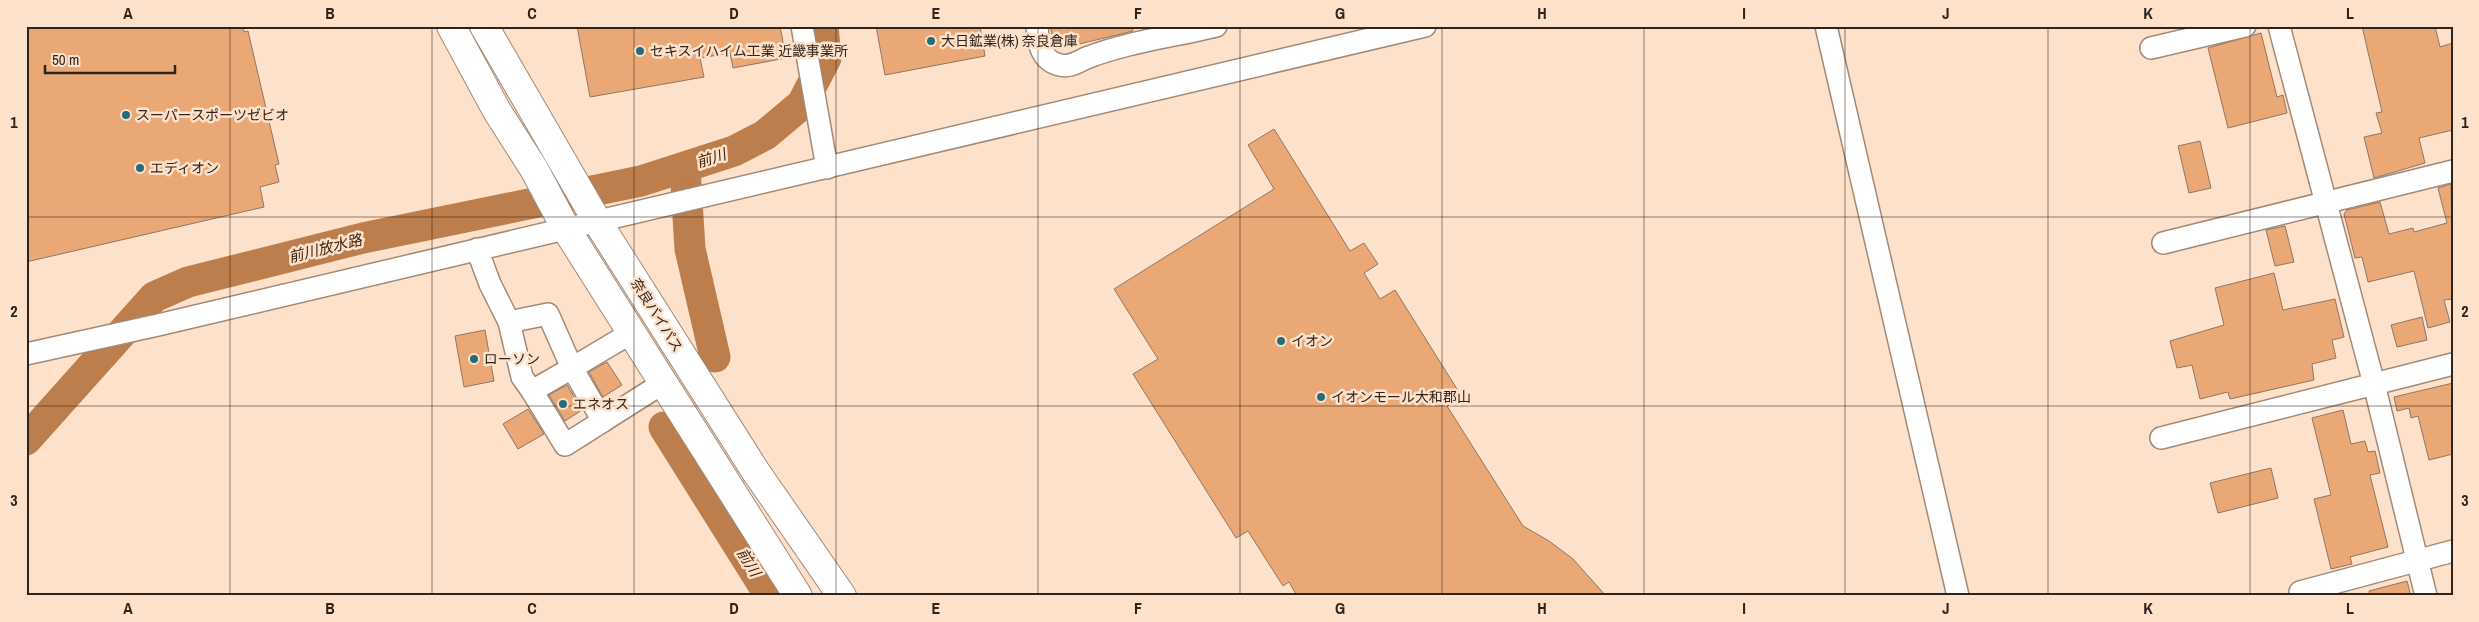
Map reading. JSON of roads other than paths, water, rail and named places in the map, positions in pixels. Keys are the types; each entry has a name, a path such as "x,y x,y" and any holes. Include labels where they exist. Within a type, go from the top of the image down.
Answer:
{"highway":[{"path":"451,26 497,111 534,169 560,218 798,596"},
{"name":"奈良バイパス","path":"484,26 528,98 559,158 591,210 756,472 842,596"}],"street":[{"path":"802,26 827,168"},
{"path":"1037,26 1038,42 1043,54 1053,62 1068,66 1090,56 1216,26"},
{"path":"26,354 158,325 477,249 560,218 591,210 827,168 1425,26"},
{"path":"1826,26 1958,596"},
{"path":"2151,48 2245,26"},
{"path":"2279,26 2374,384 2426,596"},
{"path":"2164,243 2453,171"},
{"path":"477,249 490,284 509,322 522,377 532,390 564,445 663,383"},
{"path":"509,322 548,314 572,368 603,421"},
{"path":"532,390 631,332"},
{"path":"2161,438 2453,364"},
{"path":"2300,592 2453,551"}],"waterway":[{"name":"前川放水路","path":"26,440 154,297 188,282 363,238 641,181 734,151 765,135 802,104 826,58 823,26"},
{"name":"前川","path":"685,168 690,249 715,357"},
{"name":"前川","path":"664,427 770,596"}],"place":[{"name":"大日鉱業(株) 奈良倉庫","path":"931,41"},
{"name":"セキスイハイム工業 近畿事業所","path":"640,51"},
{"name":"スーパースポーツゼビオ","path":"126,115"},
{"name":"エディオン","path":"140,168"},
{"name":"イオン","path":"1281,341"},
{"name":"ローソン","path":"474,359"},
{"name":"イオンモール大和郡山","path":"1321,397"},
{"name":"エネオス","path":"563,404"}]}
